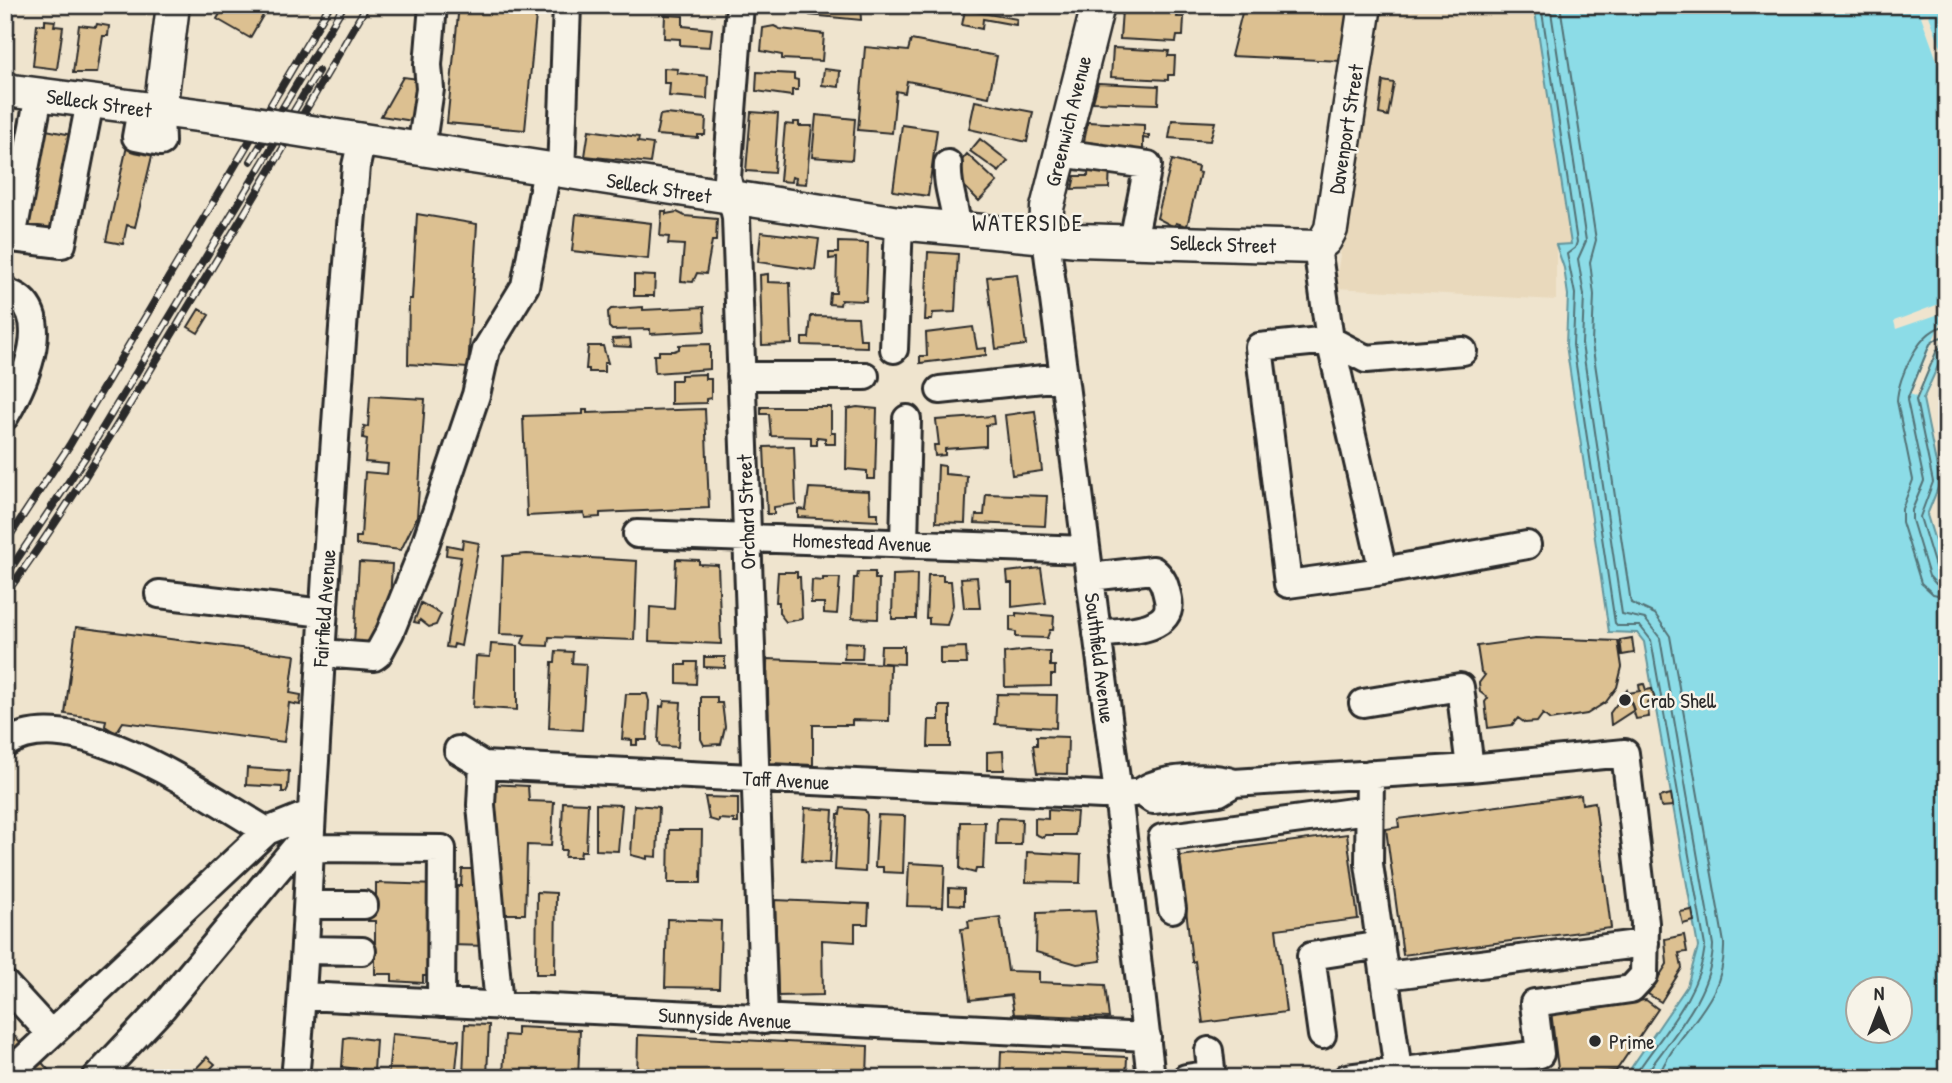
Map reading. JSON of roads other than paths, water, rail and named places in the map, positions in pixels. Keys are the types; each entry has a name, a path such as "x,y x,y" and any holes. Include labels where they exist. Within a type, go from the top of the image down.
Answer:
{"main road":[{"path":"150,110 173,5"},
{"name":"Greenwich Avenue","path":"1046,238 1046,208 1098,5"},
{"name":"Davenport Street","path":"1317,247 1331,229 1365,5"},
{"name":"Selleck Street","path":"5,90 236,120 554,172 899,223 1046,238 1317,247"}],"street":[{"path":"421,149 430,89 428,65 433,5"},
{"path":"321,653 374,657 379,654 427,538 476,395 486,350 525,286 554,172 566,5"},
{"name":"Orchard Street","path":"740,5 727,178 736,217 764,1020"},
{"path":"40,95 12,237 62,244 90,102"},
{"name":"Fairfield Avenue","path":"295,1078 309,905 338,368 356,166 362,140"},
{"path":"1060,153 1148,164 1133,241"},
{"path":"948,164 946,181 956,205 957,229"},
{"path":"894,349 899,223"},
{"name":"Southfield Avenue","path":"1046,238 1097,634 1130,793 1151,1078"},
{"path":"1317,247 1331,340 1383,571"},
{"path":"5,292 15,295 30,314 36,336 30,360 5,416"},
{"path":"1463,351 1366,359 1331,340 1259,347 1288,584 1383,571 1527,545"},
{"path":"741,376 864,376"},
{"path":"940,390 1062,377"},
{"path":"904,543 907,419"},
{"name":"Homestead Avenue","path":"637,534 1086,550"},
{"path":"1090,577 1153,570 1164,580 1169,605 1166,616 1156,625 1097,634"},
{"path":"159,594 324,613"},
{"path":"1363,703 1460,687 1470,768"},
{"path":"5,744 19,734 35,731 74,733 108,744 153,766 267,831 311,830 442,849 441,1003"},
{"name":"Taff Avenue","path":"458,750 482,765 755,779 1130,793"},
{"path":"1130,793 1150,784 1217,777 1234,783 1470,768 1625,753 1645,923 1644,975 1631,989 1534,1003 1540,1054 1347,1078"},
{"path":"482,765 481,805 499,1006"},
{"path":"1370,774 1367,810 1369,864 1398,1071"},
{"path":"1172,909 1162,838 1367,810"},
{"path":"96,1078 163,1007 311,830"},
{"path":"5,1077 267,831"},
{"path":"309,905 363,905"},
{"path":"1386,976 1645,943"},
{"path":"1322,1035 1311,956 1381,945"},
{"path":"306,950 362,951"},
{"path":"5,985 51,1034"},
{"name":"Sunnyside Avenue","path":"303,996 1147,1037"}],"water":[{"path":"1534,5 1947,5 1947,346 1923,399 1940,483 1927,515 1947,580 1947,1078 1632,1078 1631,1068 1687,986 1698,947 1644,642 1637,633 1609,632 1566,345 1568,295 1564,268 1556,245 1571,244"}],"railway":[{"path":"5,543 69,446 330,5"},
{"path":"251,161 344,5"},
{"path":"5,595 73,496 115,428 367,5"},
{"path":"5,577 86,456 318,71"}],"place":[{"name":"Crab Shell","path":"1625,700"},
{"name":"Prime","path":"1595,1041"}],"district":[{"name":"WATERSIDE","path":"1028,222"}]}
